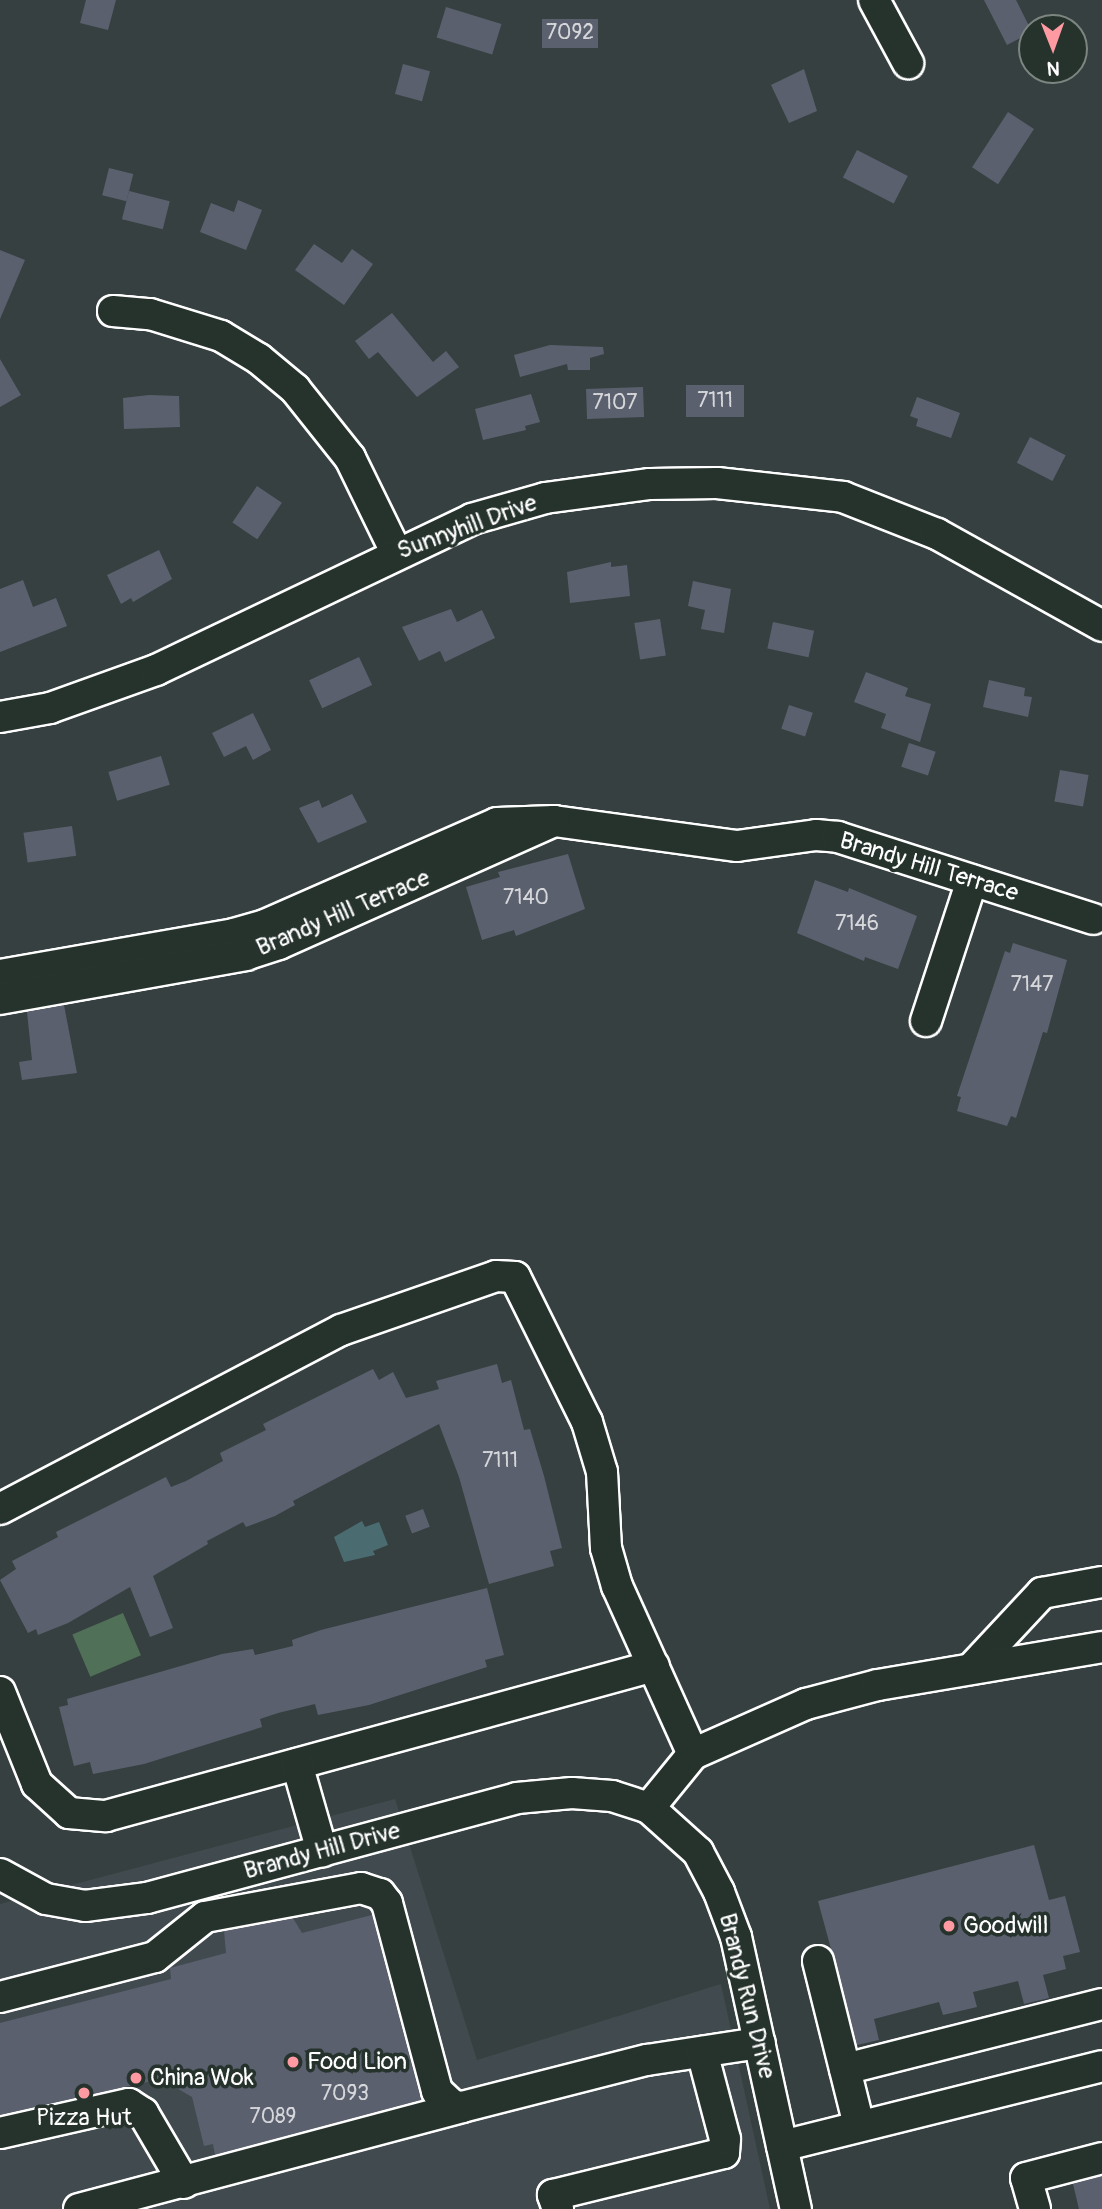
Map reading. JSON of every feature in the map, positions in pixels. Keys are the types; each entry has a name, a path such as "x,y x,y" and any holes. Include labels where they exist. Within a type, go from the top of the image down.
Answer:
{"street":[{"path":"874,0 908,63"},
{"path":"113,311 162,317 221,336 259,359 295,389 350,458 396,552"},
{"name":"Sunnyhill Drive","path":"0,717 63,705 156,670 396,552 472,520 584,491 717,483 798,488 879,509 937,534 1102,626"},
{"name":"Brandy Hill Terrace","path":"0,999 246,955 279,944 554,821"},
{"name":"Brandy Hill Terrace","path":"0,975 234,934 265,925 497,823 554,821 737,846 816,835 838,837 1093,919"},
{"path":"926,1021 972,880"},
{"path":"0,1510 341,1330 496,1276 515,1277 587,1422 602,1472 606,1548 617,1586 693,1754"},
{"path":"972,1668 1042,1593 1102,1582"},
{"path":"649,1808 693,1754 806,1704 878,1685 1102,1647"},
{"path":"0,1692 37,1784 69,1813 106,1816 654,1666"},
{"path":"297,1763 321,1851"},
{"name":"Brandy Hill Drive","path":"0,1874 46,1899 85,1906 147,1898 517,1798 572,1793 612,1796 649,1808"},
{"name":"Brandy Run Drive","path":"649,1808 698,1852 719,1892 736,1937 796,2209"},
{"path":"0,1997 155,1957 205,1917 371,1889 387,1903 437,2091 453,2106 462,2107"},
{"path":"818,1961 859,2126"},
{"path":"845,2069 1102,2004"},
{"path":"79,2209 646,2060 760,2043"},
{"path":"558,2209 553,2195 724,2153 725,2138 702,2052"},
{"path":"782,2146 1102,2066"},
{"path":"0,2133 129,2104 143,2113 184,2183"},
{"path":"1035,2209 1026,2178 1102,2158"}],"shaded area":[{"path":"395,1799 477,2060 721,1984 770,2209 0,2209 0,1904"}],"green space":[{"path":"123,1613 141,1655 90,1677 72,1634"}],"water":[{"path":"362,1521 365,1527 379,1522 388,1545 373,1551 375,1555 344,1562 334,1537"}],"building":[{"path":"86,0 116,0 108,30 80,23"},
{"path":"984,0 1016,0 1023,14 1018,14 1018,39 1007,45"},
{"path":"446,7 501,24 492,55 437,38"},
{"path":"542,19 598,19 598,48 542,48"},
{"path":"403,64 430,71 422,101 395,94"},
{"path":"804,69 817,111 789,123 771,85"},
{"path":"1008,112 1034,129 998,184 972,167"},
{"path":"857,150 908,176 894,203 843,178"},
{"path":"109,168 133,174 126,201 102,195"},
{"path":"129,191 170,201 163,229 122,219"},
{"path":"238,200 262,210 246,250 200,232 211,203 234,212"},
{"path":"314,244 342,263 352,249 373,264 344,305 295,270"},
{"path":"0,250 25,260 0,319"},
{"path":"392,313 433,362 446,351 459,367 417,397 378,352 369,359 355,341"},
{"path":"550,345 603,347 604,354 590,358 590,370 568,370 567,364 520,377 514,355"},
{"path":"0,359 21,395 0,407"},
{"path":"686,385 744,385 744,417 686,417"},
{"path":"643,387 644,417 587,419 586,389"},
{"path":"531,394 540,422 525,426 526,430 483,440 475,409"},
{"path":"179,396 180,427 124,429 123,398"},
{"path":"917,397 960,413 951,438 916,426 918,419 910,416"},
{"path":"1030,437 1066,455 1052,481 1017,463"},
{"path":"257,486 282,503 257,539 232,522"},
{"path":"159,550 172,579 133,602 131,598 121,604 107,575"},
{"path":"611,562 611,567 627,565 630,596 570,603 567,572"},
{"path":"23,580 33,607 56,598 67,626 0,652 0,589"},
{"path":"693,581 731,589 724,633 701,629 705,610 688,606"},
{"path":"451,609 457,622 482,610 495,638 445,662 440,651 419,661 402,627"},
{"path":"660,619 666,656 640,660 634,623"},
{"path":"773,622 814,631 808,657 767,648"},
{"path":"359,657 372,685 322,708 309,680"},
{"path":"866,672 908,688 905,696 931,704 920,742 881,728 886,714 854,702"},
{"path":"989,680 1025,688 1024,696 1032,697 1028,717 983,707"},
{"path":"789,705 813,713 805,737 781,729"},
{"path":"253,713 271,750 253,760 246,746 224,757 212,733"},
{"path":"909,743 936,752 928,775 901,767"},
{"path":"161,756 170,785 117,801 108,772"},
{"path":"1060,770 1089,775 1083,807 1054,802"},
{"path":"352,794 367,822 318,843 299,808 319,800 322,808"},
{"path":"72,826 76,856 28,863 23,833"},
{"path":"568,854 585,909 516,936 514,930 482,940 466,887 500,877 498,872"},
{"path":"815,880 848,892 849,888 917,916 898,969 865,957 864,961 797,933"},
{"path":"1013,943 1067,960 1047,1033 1043,1032 1016,1118 1011,1116 1007,1126 957,1111 961,1097 957,1096 1005,951 1010,953"},
{"path":"64,1005 77,1073 22,1080 19,1062 32,1060 27,1012"},
{"path":"497,1364 502,1383 511,1380 524,1430 530,1429 544,1476 562,1548 550,1551 554,1566 489,1584 459,1477 439,1424 293,1501 295,1505 275,1516 246,1527 243,1522 207,1541 208,1544 153,1576 173,1628 150,1637 130,1587 68,1623 38,1635 36,1629 28,1633 0,1580 16,1569 12,1561 58,1537 56,1532 166,1477 171,1487 186,1481 223,1461 220,1453 266,1430 263,1424 373,1369 379,1380 393,1372 406,1398 439,1389 436,1381"},
{"path":"423,1509 430,1527 412,1534 405,1516"},
{"path":"487,1588 504,1655 485,1660 487,1667 369,1705 318,1715 315,1704 278,1713 260,1719 262,1727 144,1764 93,1774 90,1762 74,1766 59,1707 68,1705 67,1699 222,1654 253,1649 255,1655 293,1646 292,1640 321,1630"},
{"name":"Goodwill","path":"1034,1845 1049,1900 1065,1896 1080,1952 1063,1956 1066,1969 1043,1975 1049,1998 1024,2004 1018,1981 973,1992 977,2007 943,2015 939,2002 874,2019 879,2040 857,2045 818,1901"},
{"path":"372,1915 421,2100 215,2155 213,2144 204,2146 192,2097 161,2079 0,2115 0,2023 171,1979 170,1968 226,1953 224,1931 293,1918 302,1933"},
{"path":"1102,2176 1102,2209 1079,2209 1073,2184"}],"place":[{"name":"Goodwill","path":"949,1926"},
{"name":"Food Lion","path":"293,2062"},
{"name":"China Wok","path":"136,2078"},
{"name":"Pizza Hut","path":"84,2093"}]}
